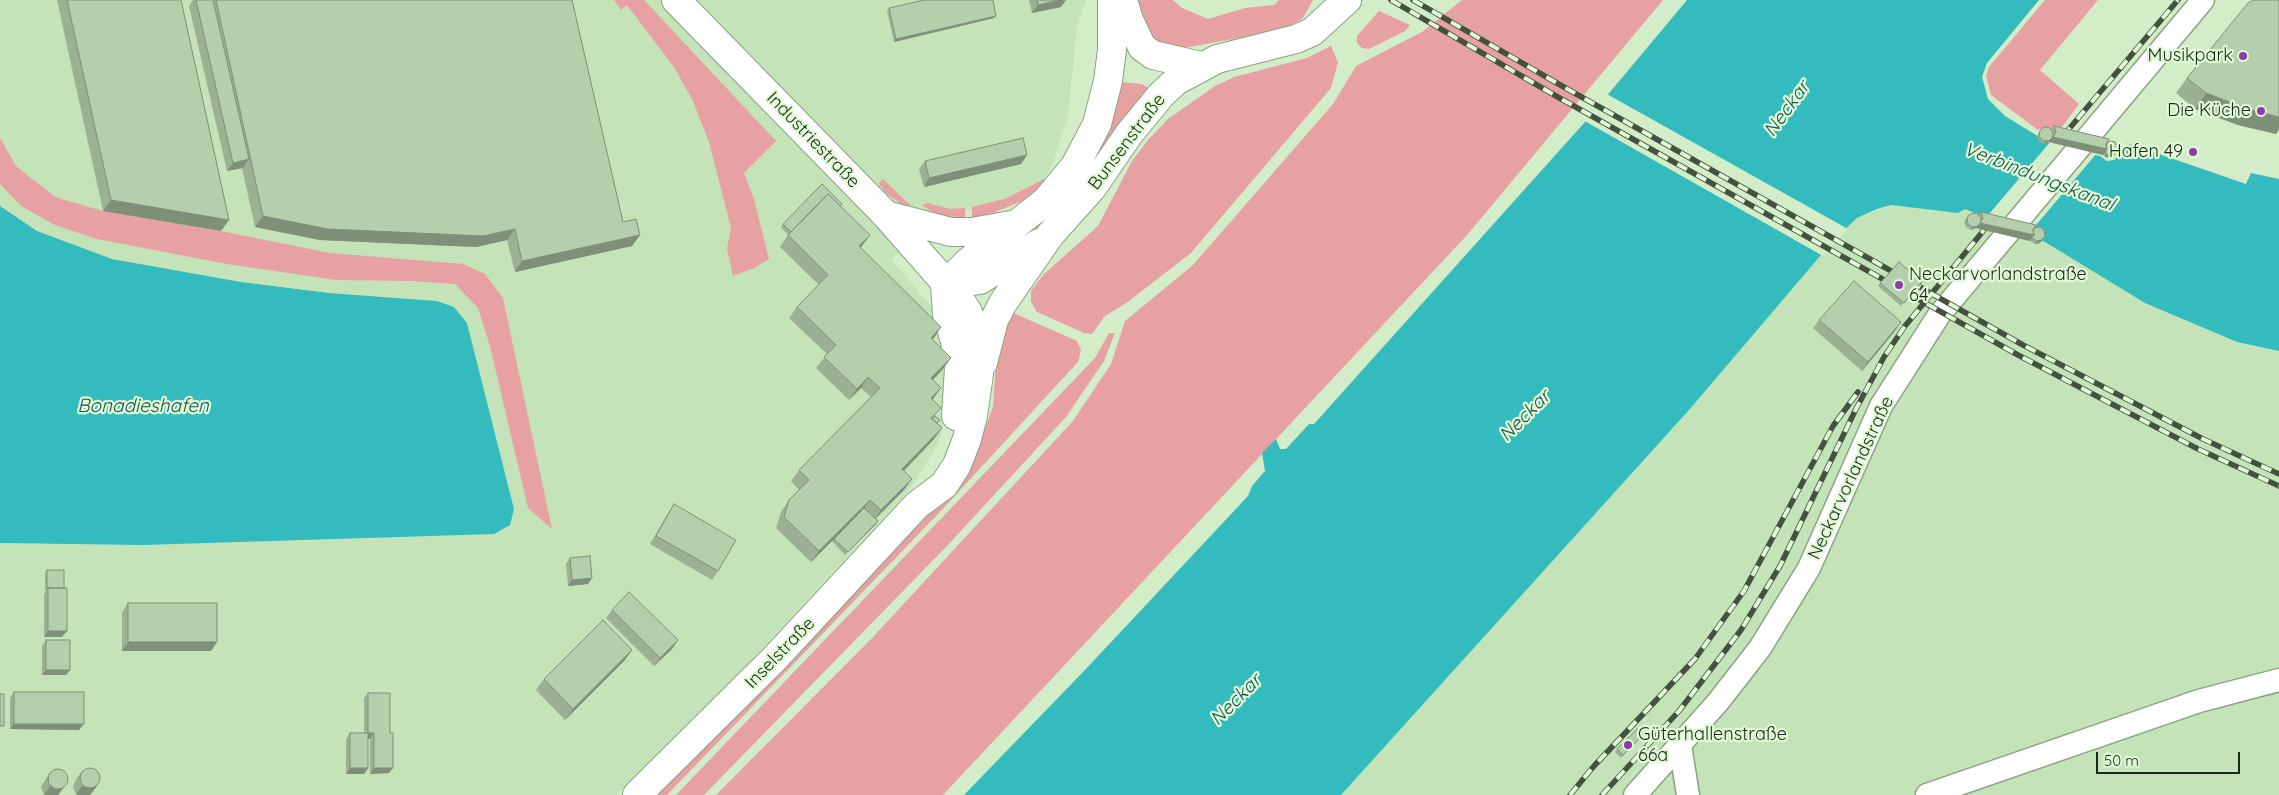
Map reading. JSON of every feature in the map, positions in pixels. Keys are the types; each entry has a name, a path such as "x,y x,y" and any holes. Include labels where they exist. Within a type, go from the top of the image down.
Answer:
{"street":[{"name":"Industriestraße","path":"676,0 886,215 945,285"},
{"path":"945,285 969,261 1046,202 1075,166 1097,124 1108,81 1112,50 1112,0"},
{"path":"1123,0 1129,20 1142,47 1153,55 1201,66"},
{"name":"Bunsenstraße","path":"979,374 994,320 1003,303 1050,235 1092,188 1129,134 1161,95 1176,81 1201,66 1252,49 1296,39 1312,32 1347,0"},
{"name":"Neckarvorlandstraße","path":"1635,795 1718,702 1760,648 1809,568 1881,406 1940,315 2203,0"},
{"path":"886,215 951,232 972,232 1016,224"},
{"name":"Bunsenstraße","path":"945,285 980,280 1050,235"},
{"name":"Inselstraße","path":"637,795 775,658 917,506 944,485 957,465 973,416 979,374 975,337 968,312 958,297 945,285"},
{"name":"Inselstraße","path":"917,506 950,441 959,394 959,368 955,340 948,315 945,285"},
{"path":"1927,795 2199,701 2279,680"},
{"path":"1680,746 1688,795"}],"shaded area":[{"path":"0,0 1086,0 1077,28 1068,115 1052,166 1043,182 982,211 950,210 891,259 934,310 944,343 947,412 937,446 909,490 741,671 616,795 0,795 0,543 143,545 514,509 467,323 454,307 437,301 329,293 241,282 112,259 37,231 0,206"},
{"path":"614,0 644,0 776,141 744,173 754,199 769,259 754,268 733,276 727,249 731,228 709,142 693,101 674,67 627,5 621,10"},
{"path":"1136,0 1173,0 1182,8 1208,19 1245,8 1274,5 1279,0 1313,0 1303,18 1282,30 1184,48 1152,42"},
{"path":"1462,0 1663,0 1468,234 943,795 716,795 872,638 1073,421 1111,364 1125,321 1193,265 1333,104 1356,66 1422,32"},
{"path":"2045,0 2098,0 2040,70 2079,104 2059,131 2041,128 2038,130 1991,95 1986,76 1989,67"},
{"path":"1379,11 1410,25 1405,31 1369,49 1362,48 1357,43 1357,36"},
{"path":"1331,46 1338,62 1331,88 1191,253 1125,304 1105,316 1092,334 1084,333 1037,312 1031,302 1031,291 1044,274 1098,226 1132,161 1148,140 1168,119 1215,86 1234,77 1307,58"},
{"path":"1120,82 1142,84 1153,91 1050,226 1016,241 1045,219 1063,200"},
{"path":"0,138 16,166 55,197 103,211 221,231 330,253 463,264 485,274 503,298 552,529 528,508 490,346 478,308 455,284 336,280 227,264 97,239 55,225 21,206 0,184"},
{"path":"883,179 910,205 908,209 885,192 879,183"},
{"path":"1044,179 1043,184 1022,201 991,214 972,218 972,207 1007,198"},
{"path":"927,203 950,209 965,208 965,219 934,213 922,205"},
{"path":"1891,205 1958,213 1965,209 2045,242 2145,303 2237,342 2279,351 2279,795 1341,795 1689,410 1833,241 1858,218"},
{"path":"1009,311 1077,341 1081,350 1078,362 940,512 667,795 657,795 935,507 975,457 993,406 996,363"},
{"path":"1109,333 1115,333 1104,361 1066,417 947,546 704,795 676,795 1095,358"}],"water":[{"path":"1687,0 2039,0 1987,63 1982,77 1988,99 2005,116 2049,143 2100,156 2107,161 2114,160 2130,144 2246,184 2251,173 2279,179 2279,351 2237,342 2145,303 2045,242 1965,209 1958,213 1891,205 1877,209 1857,218 1833,241 1689,410 1341,795 964,795 1084,671 1248,496 1252,486 1265,471 1262,453 1276,439 1280,449 1286,449 1309,424 1314,424 1585,122"},
{"name":"Bonadieshafen","path":"0,206 37,231 112,259 241,282 329,293 437,301 454,307 467,323 514,509 510,525 494,534 143,545 0,543"}],"pier":[{"path":"1605,93 1848,229 1823,256 1583,120"},
{"path":"2051,141 2097,153 2026,237 1984,220"}],"building":[{"path":"67,0 181,0 229,220 111,200"},
{"path":"196,0 213,0 249,159 233,163"},
{"path":"216,0 572,0 623,222 636,219 640,235 522,261 515,229 483,236 328,229 263,216"},
{"path":"924,0 993,0 996,16 896,39 889,8"},
{"path":"1037,0 1059,0 1038,5"},
{"name":"Musikpark","path":"2253,0 2279,0 2279,117 2248,109 2206,93 2187,78 2248,3"},
{"path":"2054,126 2109,139 2106,144 2107,149 2053,137 2056,132"},
{"path":"2046,127 2051,129 2053,134 2051,139 2046,141 2041,139 2039,134 2041,129"},
{"path":"1023,138 1027,155 929,178 925,161"},
{"path":"2110,141 2115,142 2118,147 2117,152 2113,156 2105,152 2107,149 2106,144"},
{"path":"822,184 842,204 840,206 828,194 791,232 783,224"},
{"path":"828,194 870,235 859,246 941,327 931,338 951,358 931,378 941,388 931,398 941,408 931,418 942,428 902,469 912,479 881,510 870,500 819,551 784,517 789,500 809,480 799,470 880,388 868,377 857,389 824,357 836,345 797,307 828,275 788,235"},
{"path":"1981,212 2036,225 2033,230 2034,235 1980,223 1983,218"},
{"path":"1974,213 1979,215 1981,220 1979,225 1974,227 1969,225 1967,220 1969,215"},
{"path":"2040,227 2044,230 2045,236 2042,240 2037,241 2032,238 2034,235 2033,230"},
{"name":"Neckarvorlandstraße 64","path":"1899,262 1922,282 1904,303 1880,283"},
{"path":"1854,281 1901,322 1868,362 1819,320"},
{"path":"935,416 940,420 937,423 932,419"},
{"path":"674,504 736,540 718,571 656,536"},
{"path":"864,508 878,521 848,552 834,539"},
{"path":"590,556 592,578 572,580 570,558"},
{"path":"47,570 64,570 64,588 47,588"},
{"path":"48,588 67,588 67,631 48,631"},
{"path":"629,592 678,640 660,658 612,610"},
{"path":"128,603 217,603 217,642 128,642"},
{"path":"603,620 632,650 573,709 544,679"},
{"path":"46,640 70,640 70,670 46,670"},
{"path":"14,692 84,692 84,724 14,724"},
{"path":"368,693 390,693 390,733 393,733 393,768 374,768 374,733 368,733"},
{"path":"0,694 4,694 4,726 0,726"},
{"name":"Güterhallenstraße 66a","path":"1637,729 1643,735 1623,755 1617,749"},
{"path":"350,733 368,733 368,768 350,768"},
{"path":"90,768 97,771 100,778 97,785 90,788 83,785 80,778 83,771"},
{"path":"58,769 65,772 68,779 65,786 58,789 51,786 48,779 51,772"}],"railway":[{"path":"1391,0 1556,96 2018,355 2198,449 2279,486"},
{"path":"1413,0 1562,86 2023,345 2203,439 2279,474"},
{"path":"2063,136 2178,0"},
{"path":"1602,795 1679,711 1741,630 1780,566 1856,409 1884,357 1905,326 1984,230"},
{"path":"1570,795 1594,766 1695,659 1744,591 1833,426 1858,392"}],"place":[{"name":"Musikpark","path":"2243,56"},
{"name":"Die Küche","path":"2261,111"},
{"name":"Hafen 49","path":"2193,152"},
{"name":"Neckarvorlandstraße 64","path":"1899,285"},
{"name":"Güterhallenstraße 66a","path":"1628,745"}],"water label":[{"name":"Neckar","path":"1787,109"},
{"name":"Verbindungskanal","path":"2039,177"},
{"name":"Neckar","path":"1525,416"},
{"name":"Neckar","path":"1236,700"}]}
